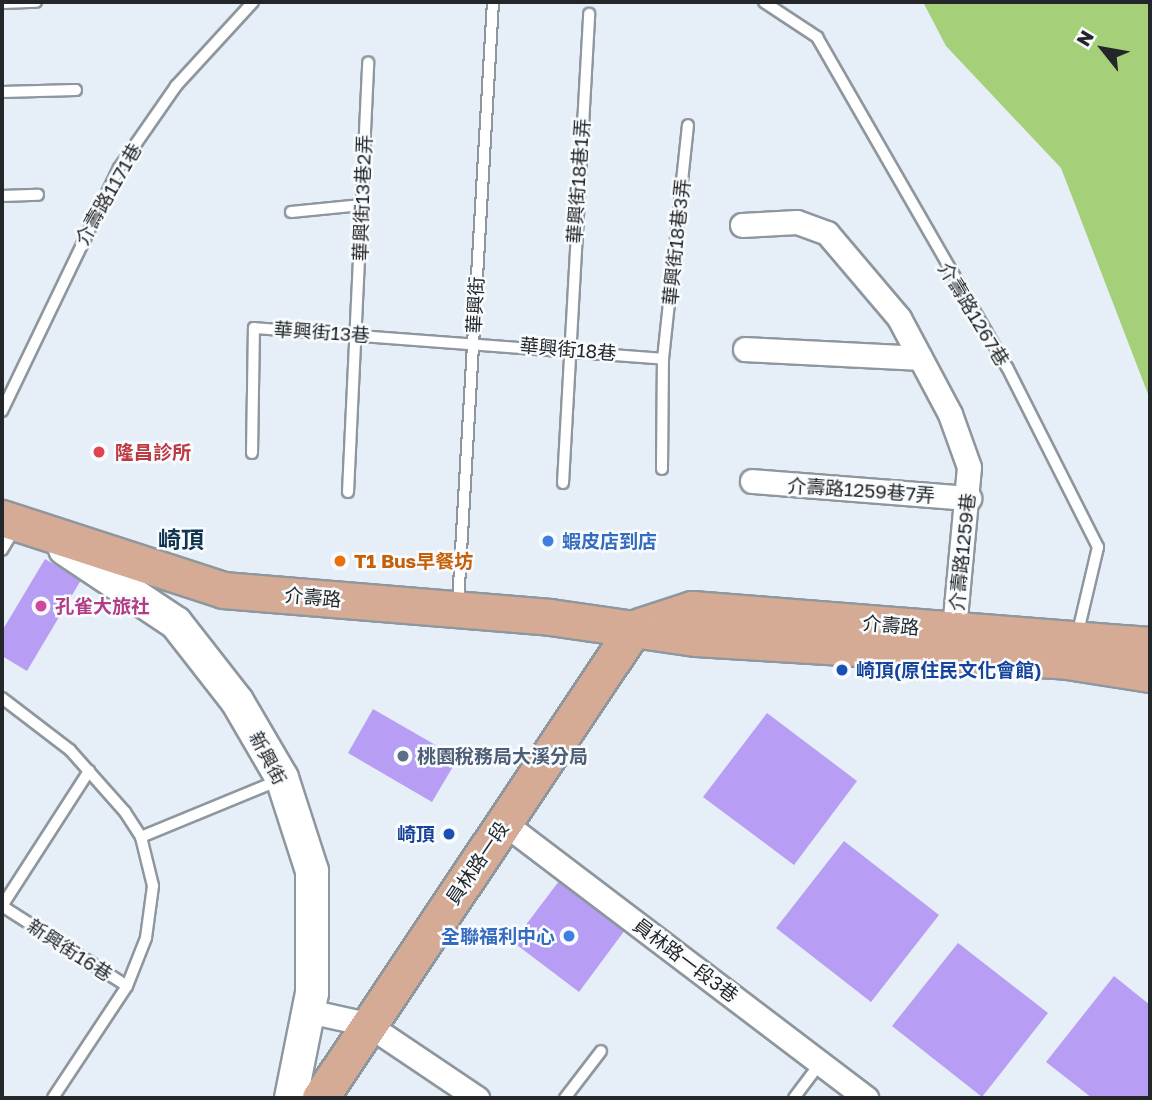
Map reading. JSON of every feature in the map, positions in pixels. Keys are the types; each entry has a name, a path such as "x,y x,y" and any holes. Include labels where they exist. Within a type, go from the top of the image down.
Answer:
{"main road":[{"name":"介壽路","path":"7,531 223,590 458,609 634,628 696,638 1072,648 1150,645"},
{"name":"介壽路","path":"634,628 692,609 954,630 1072,648 1150,674"},
{"name":"員林路一段","path":"320,1098 634,628"}],"street":[{"name":"介壽路1259巷","path":"742,225 797,222 827,233 871,279 920,358 969,467 969,498 954,630"},
{"path":"745,349 920,358"},
{"name":"介壽路1259巷7弄","path":"752,481 969,498"},
{"name":"新興街","path":"7,531 98,565 176,623 237,701 282,779 312,871 308,1011 291,1098"},
{"name":"員林路一段3巷","path":"504,823 866,1098"},
{"path":"308,1011 367,1024 477,1098"}],"lane":[{"path":"2,3 36,2"},
{"name":"介壽路1171巷","path":"2,411 119,167 176,86 253,2"},
{"name":"華興街","path":"458,609 493,2"},
{"name":"介壽路1267巷","path":"764,2 817,37 1007,367 1098,547 1072,648"},
{"name":"華興街18巷1弄","path":"563,483 568,349 589,14"},
{"name":"華興街13巷2弄","path":"348,492 368,62"},
{"path":"2,92 76,90"},
{"name":"華興街18巷3弄","path":"662,469 663,359 688,125"},
{"path":"2,196 38,195"},
{"path":"290,212 362,205"},
{"name":"華興街13巷","path":"252,453 254,328 473,341"},
{"name":"華興街18巷","path":"473,341 663,359"},
{"path":"2,698 89,771 141,838 282,779"},
{"path":"2,906 89,771"},
{"name":"新興街16巷","path":"2,906 127,986 146,938 153,887 141,838"},
{"path":"53,1098 127,986"},
{"path":"565,1098 601,1051"},
{"path":"794,1098 821,1062"}],"green space":[{"path":"923,2 1150,2 1150,502 1148,394 1061,168 946,46"}],"building":[{"name":"孔雀大旅社","path":"45,559 81,580 27,671 2,656 2,631"},
{"name":"桃園稅務局大溪分局","path":"373,709 458,758 432,802 348,753"},
{"path":"767,713 857,781 794,865 703,797"},
{"path":"844,841 939,915 871,1002 776,928"},
{"name":"全聯福利中心","path":"559,881 625,930 579,992 513,942"},
{"path":"958,943 1048,1013 982,1097 892,1026"},
{"path":"1114,976 1150,1005 1150,1098 1092,1098 1046,1062"}],"place":[{"name":"隆昌診所","path":"99,452"},
{"name":"蝦皮店到店","path":"548,541"},
{"name":"T1 Bus早餐坊","path":"340,561"},
{"name":"孔雀大旅社","path":"41,606"},
{"name":"崎頂(原住民文化會館)","path":"842,670"},
{"name":"桃園稅務局大溪分局","path":"403,756"},
{"name":"崎頂","path":"449,834"},
{"name":"全聯福利中心","path":"569,936"}],"district":[{"name":"崎頂","path":"181,539"}]}
